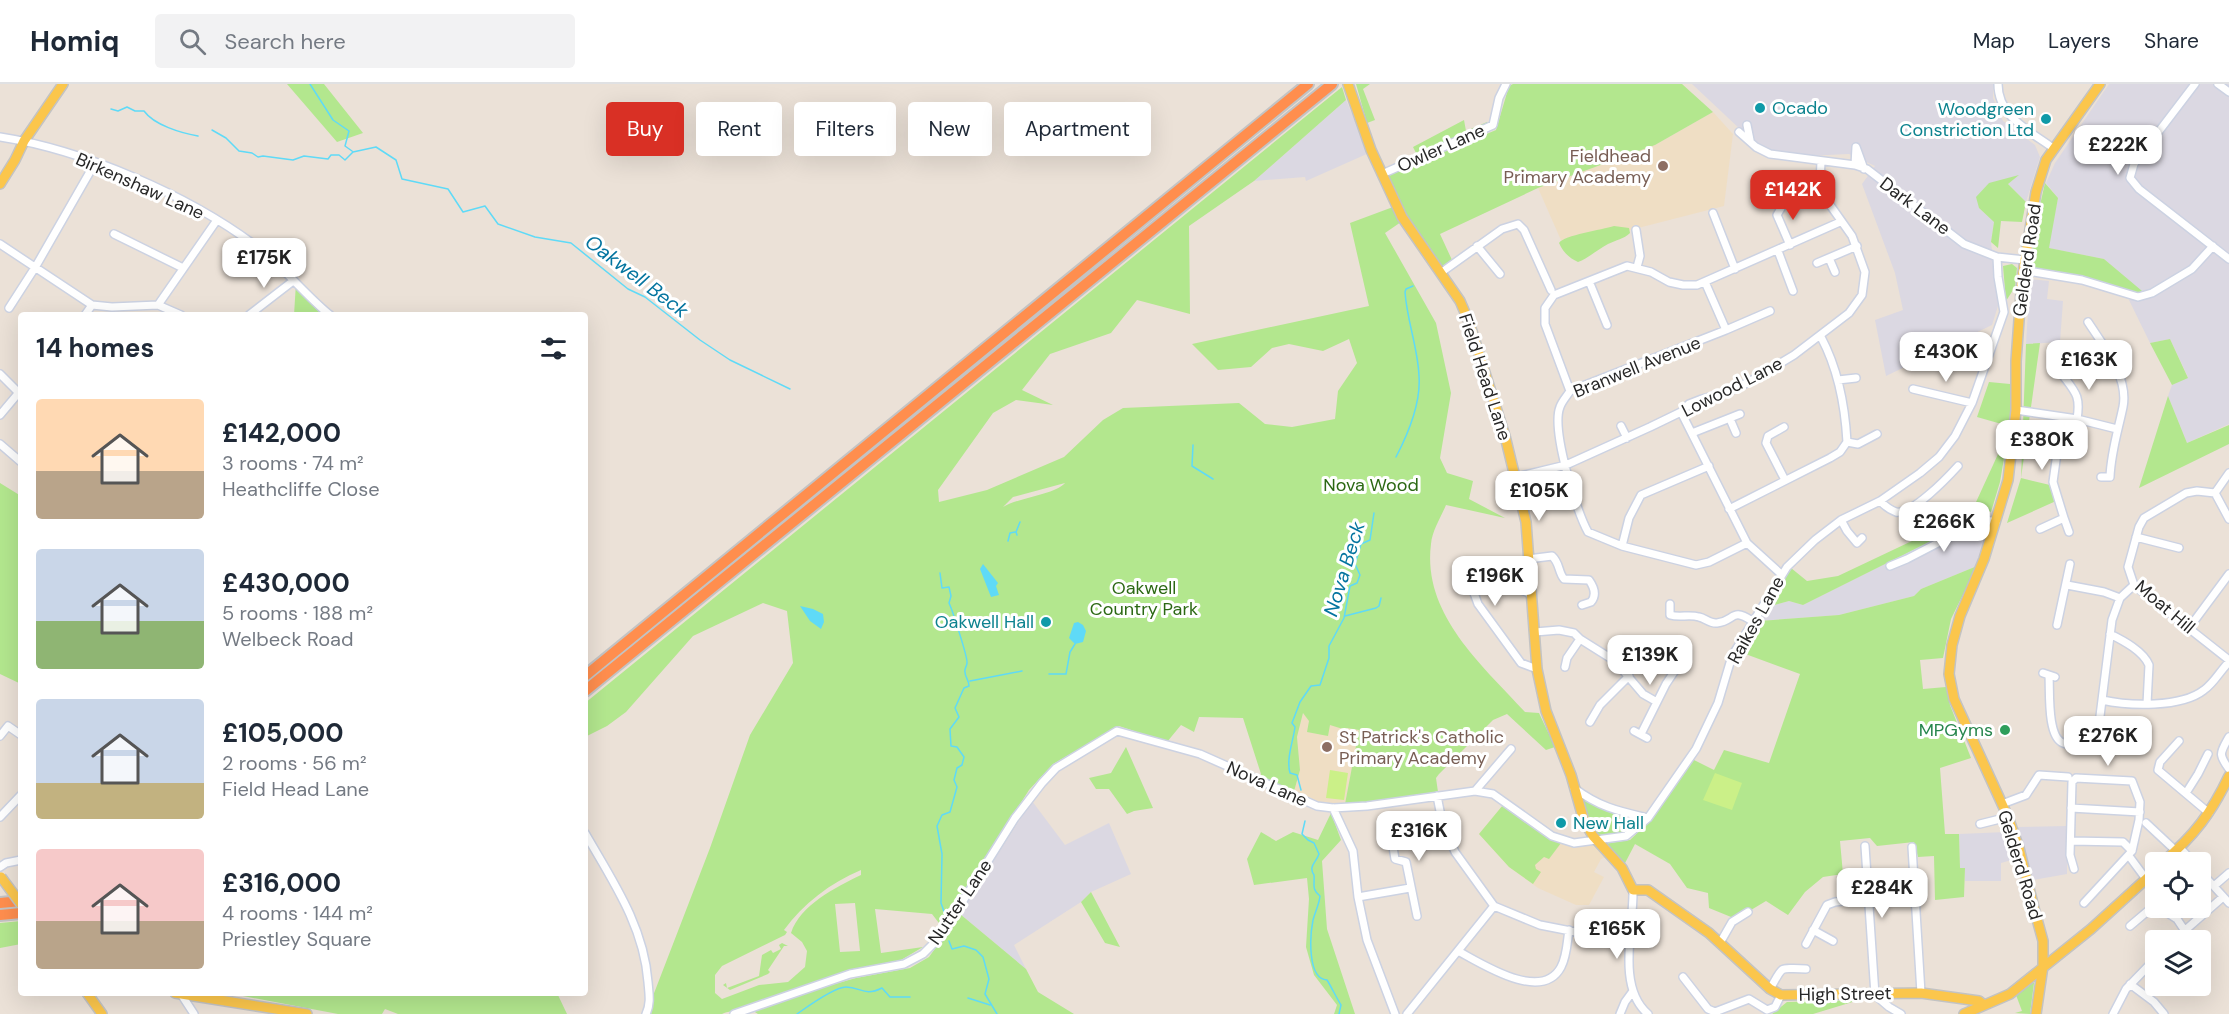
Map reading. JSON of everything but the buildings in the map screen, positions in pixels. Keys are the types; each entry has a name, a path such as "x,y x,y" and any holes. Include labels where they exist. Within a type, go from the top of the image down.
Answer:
{"highway":[{"path":"588,674 1308,84"},
{"path":"588,689 1332,84"},
{"path":"0,903 18,903"},
{"path":"0,915 18,913"}],"main road":[{"path":"0,184 24,141 63,84"},
{"name":"Field Head Lane","path":"1348,84 1382,174 1402,216 1460,301 1469,322 1516,477 1526,522 1537,669 1546,711 1584,821 1596,840 1622,868 1633,890"},
{"name":"Gelderd Road","path":"2036,1014 2043,966 2043,941 2019,848 2008,817 1954,699 1949,674 1952,645 1957,626 1984,559 2008,480 2016,410 2016,361 2025,260 2036,192 2046,160 2100,84"},
{"path":"2176,852 2199,828 2229,776"},
{"path":"0,873 18,899"},
{"path":"1964,1014 2010,994 2091,929 2145,880"},
{"name":"High Street","path":"1633,890 1648,890 1709,933 1770,989 1781,995 1922,993 1979,1001 1984,1005"},
{"path":"89,996 102,1014"},
{"path":"196,996 307,1014"}],"street":[{"name":"Owler Lane","path":"1382,174 1493,124 1499,98 1506,84"},
{"path":"1998,84 1998,94 2010,117 2054,148"},
{"path":"2195,84 2134,164 2130,177 2139,189 2229,259"},
{"path":"2218,84 2229,92"},
{"path":"1747,125 1750,140"},
{"name":"Dark Lane","path":"1739,132 1756,147 1770,153 1855,165 1864,169 1964,244 1997,257 2025,260"},
{"name":"Birkenshaw Lane","path":"0,137 24,141 95,164 168,194 217,220 258,248 327,312"},
{"path":"1855,165 1856,147 1864,169"},
{"name":"Lowood Lane","path":"1516,477 1566,465 1681,412 1689,404 1728,392 1749,382 1821,337 1849,313 1862,295 1865,272 1852,236 1823,195 1820,182 1821,162"},
{"path":"9,308 95,164"},
{"path":"1788,196 1777,215 1791,245"},
{"path":"1713,213 1736,269"},
{"path":"158,305 217,220"},
{"path":"1570,392 1545,324 1545,308 1554,295 1627,266 1637,267 1683,285 1697,285 1840,222"},
{"path":"1442,273 1502,229 1518,224 1524,230 1551,290"},
{"path":"1636,230 1640,256 1637,267"},
{"path":"114,234 183,268"},
{"path":"0,244 92,304 112,307 158,305 174,312"},
{"path":"1477,246 1500,274"},
{"path":"1817,263 1857,246"},
{"path":"2034,272 2043,277 2082,280 2138,297 2152,293 2184,273 2213,246"},
{"path":"1778,251 1793,291"},
{"name":"Raikes Lane","path":"1596,840 1626,836 1648,818 1696,748 1718,703 1732,656 1781,574 1815,540 1841,520 1880,501 1920,473 1939,456 1965,421 2004,312 1997,257"},
{"path":"1828,258 1835,272"},
{"path":"253,312 293,281"},
{"path":"1589,281 1607,325"},
{"path":"1705,282 1726,330"},
{"path":"87,312 92,304"},
{"name":"Branwell Avenue","path":"1747,543 1709,562 1696,565 1622,546 1588,532 1580,518 1566,465 1558,422 1559,408 1570,392 1770,311"},
{"path":"2088,322 2114,364 2122,384 2124,405 2117,429 2110,477 2101,477"},
{"path":"1729,509 1830,458 1840,452 1847,442 1846,422 1838,381 1832,357 1821,337"},
{"path":"0,374 18,391"},
{"path":"2061,374 2078,397 2080,404 2077,419"},
{"path":"1838,381 1856,378"},
{"path":"1913,389 1972,403"},
{"path":"0,415 18,395"},
{"path":"2016,410 2077,419 2117,429"},
{"path":"1681,412 1747,543 1781,574"},
{"path":"1692,433 1740,414"},
{"path":"2062,417 2053,482 2069,532"},
{"path":"1730,419 1736,433"},
{"path":"1622,426 1628,438"},
{"path":"1785,428 1768,436 1766,443 1785,480"},
{"path":"1847,442 1858,444 1877,434"},
{"path":"0,444 18,459"},
{"path":"1622,546 1629,518 1641,495 1709,466"},
{"path":"1880,501 1895,511 1903,510 1930,494 1958,466"},
{"path":"2229,473 2215,494 2229,519"},
{"name":"Moat Hill","path":"2215,494 2197,491 2186,493 2152,511 2144,518 2128,567 2134,585 2229,661"},
{"path":"2040,529 2064,518"},
{"path":"1890,566 1959,532 1974,521 1980,519 1996,522"},
{"path":"1841,520 1857,543 1862,538"},
{"path":"2136,537 2179,548"},
{"path":"1528,559 1552,556 1560,566 1564,579 1589,580 1594,586 1595,604 1582,606"},
{"path":"2056,625 2070,564"},
{"path":"1532,595 1490,574 1474,571 1471,585 1478,604 1521,663 1537,669"},
{"path":"2189,628 2229,574"},
{"path":"2067,585 2104,592 2120,598"},
{"path":"2096,747 2115,608 2120,598 2134,585"},
{"path":"1670,604 1667,618 1701,617 1709,622 1717,623 1737,614 1752,621"},
{"path":"1535,632 1559,630 1574,633 1616,661 1643,694 1657,702"},
{"path":"2110,634 2129,645 2148,661 2150,665 2147,704"},
{"path":"1565,667 1580,639"},
{"path":"1616,661 1634,644"},
{"path":"1621,645 1626,651"},
{"path":"1641,734 1677,661 1686,654"},
{"path":"2102,700 2147,704 2165,703 2196,695 2210,685 2229,661"},
{"path":"2049,675 2051,725 2055,738 2063,744 2134,750"},
{"path":"1590,722 1600,705 1629,676"},
{"path":"0,736 8,723 18,732"},
{"name":"Nova Lane","path":"1108,736 1120,731 1200,754 1317,807 1333,808 1475,791 1492,794 1552,836 1574,843 1596,840"},
{"name":"Nutter Lane","path":"734,1014 850,974 904,964 923,954 941,936 1015,818 1042,783 1056,768 1108,736"},
{"path":"2229,737 2221,752 2221,757 2229,769"},
{"path":"2180,741 2160,762 2158,770 2209,813"},
{"path":"1475,791 1511,749"},
{"path":"2186,793 2208,754"},
{"path":"2002,804 2026,795 2039,775 2068,777"},
{"path":"2074,869 2070,855 2072,782 2076,778 2132,781 2140,802 2140,812 2131,854 2084,903"},
{"path":"1574,788 1591,801 1607,808 1648,818"},
{"path":"1437,796 1442,821 1455,852 1494,906 1540,924 1630,938"},
{"path":"0,817 18,798"},
{"path":"1333,808 1353,851 1358,897 1367,940 1395,1014"},
{"path":"2071,808 2140,812"},
{"path":"1980,824 2008,817"},
{"path":"2146,823 2180,852"},
{"path":"588,837 632,916 647,966 650,1005 646,1014"},
{"path":"2071,841 2123,842 2145,877"},
{"path":"1864,846 1875,994 1901,1014"},
{"path":"1393,847 1395,859 1406,862 1417,916"},
{"path":"1912,847 1922,993"},
{"path":"0,873 6,863 18,861"},
{"path":"2214,886 2229,873"},
{"path":"2186,930 2226,900 2211,883"},
{"path":"1358,897 1410,888"},
{"path":"1633,890 1634,912 1629,969 1633,991 1648,1014"},
{"path":"1806,944 1827,905 1868,898"},
{"path":"1407,1014 1494,906"},
{"path":"1720,943 1732,922 1748,912"},
{"path":"2130,926 2145,913"},
{"path":"2175,918 2184,930"},
{"path":"1458,951 1497,972 1518,980 1543,981 1551,978 1561,968 1569,930"},
{"path":"1813,930 1833,941"},
{"path":"1770,989 1786,966 1806,969"},
{"path":"2113,1014 2130,984 2145,969"},
{"path":"1683,977 1708,1009 1715,1012 1749,999 1767,1010 1775,1007 1781,995"},
{"path":"2130,984 2154,1002 2164,1014"},
{"path":"1620,1014 1633,991"},
{"path":"180,996 194,1014"}],"shaded area":[{"path":"1692,84 1993,84 1993,98 2003,121 2035,145 2040,157 2026,202 2008,184 2017,176 1979,208 1994,222 1991,242 1998,306 1992,325 1886,376 1875,320 1903,310 1895,273 1862,184 1875,166 1849,154 1805,156 1773,151 1757,143 1741,130"},
{"path":"2109,84 2229,84 2229,424 2187,443 2168,396 2172,385 2188,377 2170,339 2150,343 2129,300 2147,296 2104,259 2048,248 2058,198 2046,183 2055,163"},
{"path":"1346,100 1369,153 1306,181 1305,177 1254,181"},
{"name":"Fieldhead Primary Academy","path":"1713,112 1733,134 1724,206 1564,247 1538,188 1655,145"},
{"path":"2030,279 2049,281 2047,299 2063,301 2060,342 2026,344"},
{"path":"1981,520 1991,524 1977,566 1921,589 1914,596 1839,615 1759,621 1767,607 1789,601 1803,605 1946,533"},
{"name":"St Patrick's Catholic Primary Academy","path":"1309,689 1366,697 1345,804 1320,803 1293,795 1300,770 1297,737"},
{"path":"1032,801 1065,845 1109,823 1131,874 1091,892 1081,902 1014,945 1026,969 960,914"},
{"path":"1503,805 1552,840 1574,847 1596,844 1606,857 1601,859 1594,872 1604,877 1589,905 1576,905 1538,888 1509,867 1479,834"},
{"path":"2067,826 2067,874 2033,880 2017,827"},
{"path":"2006,832 2015,859 2001,863 2001,881 1965,881 1965,868 1960,868 1959,834"}],"green space":[{"path":"287,84 324,84 363,133 337,142"},
{"path":"1356,84 1370,84 1363,89 1375,120 1367,123"},
{"path":"1513,84 1682,84 1713,112 1655,145 1538,188 1440,234 1452,260 1442,267 1405,216 1387,176 1496,130 1509,86"},
{"path":"1342,87 1346,100 1254,181 1189,226 1190,314 1137,300 1111,333 1050,354 1022,390 1053,405 1016,400 993,413 938,490 939,502 987,490 1064,457 1103,420 1123,408 1239,403 1265,424 1292,427 1335,419 1338,391 1357,363 1349,339 1323,351 1289,344 1272,348 1251,367 1218,370 1192,344 1369,306 1350,223 1393,207 1401,222 1385,233 1436,323 1451,393 1440,458 1447,473 1473,481 1469,499 1505,518 1446,505 1431,544 1431,569 1436,593 1445,616 1458,637 1525,712 1539,713 1555,747 1546,750 1507,714 1493,720 1439,774 1436,778 1438,792 1376,802 1345,804 1359,730 1347,728 1346,730 1330,725 1328,736 1307,732 1309,721 1303,713 1297,737 1300,770 1293,795 1260,778 1261,774 1243,718 1199,717 1194,732 1181,725 1167,742 1119,726 1053,764 1029,790 942,927 932,914 875,909 881,953 923,947 901,960 827,978 828,986 856,978 910,968 929,957 960,914 1026,969 1038,992 1074,1014 758,1014 735,1010 722,1014 646,1014 710,848 750,735 793,663 787,611 763,603 693,636 626,712 607,726 588,736 588,701","holes":["1065,483 1060,487 1018,501 1003,507 1013,497","861,870 861,875 820,898 802,914 796,923 791,933 802,942 807,951 805,967 788,982 759,985 722,999 715,993 715,975 722,966 785,935 787,932 784,930 791,920 809,903 828,888","855,903 860,951 840,952 835,904"]},
{"path":"1464,120 1466,131 1487,122 1487,125 1417,155 1413,147"},
{"path":"2019,175 2008,184 2026,202 2022,222 2001,221 1998,248 1991,242 1994,222 1979,208 1976,197 1989,183"},
{"path":"2045,183 2058,198 2049,248 2104,259 2148,296 2084,277 2030,269 2035,227"},
{"path":"1614,226 1629,228 1630,233 1578,262 1562,249 1559,243 1575,235"},
{"path":"2012,264 2017,268 2015,287 2006,301 2003,266"},
{"path":"296,283 325,312 294,312"},
{"path":"2170,339 2188,378 2172,385 2150,343"},
{"path":"2040,343 2021,478 2026,344"},
{"path":"1989,382 2010,384 2010,423 2000,482 1991,512 1982,509 1955,529 1803,605 1789,601 1767,607 1791,568 1807,581 1838,576 1971,513 1999,452 2005,425 1977,417"},
{"path":"2168,396 2187,443 2229,425 2229,444 2139,488"},
{"path":"2021,478 2050,485 2056,501 2007,523"},
{"path":"0,483 18,494 18,683 0,674"},
{"path":"1977,566 1951,619 1943,658 1920,660 1923,689 1946,687 1950,705 1971,758 1940,768 1945,834 1959,834 1960,868 1965,868 1964,897 1935,900 1934,856 1918,857 1914,842 1877,846 1870,838 1840,841 1843,874 1823,877 1805,892 1788,915 1766,901 1736,919 1709,908 1708,893 1687,888 1670,864 1635,844 1624,865 1603,844 1630,840 1651,820 1692,759 1714,770 1724,750 1769,763 1800,674 1740,652 1759,621 1839,615 1914,596 1921,589"},
{"path":"1126,747 1153,808 1127,814 1109,789 1096,789 1089,778 1111,773"},
{"path":"1330,770 1348,773 1344,800 1326,798"},
{"path":"1715,773 1742,783 1732,810 1703,800"},
{"path":"1577,793 1593,805 1641,819 1625,832 1596,838"},
{"path":"1503,805 1552,840 1561,843 1549,859 1544,857 1535,865 1536,869 1541,872 1533,884 1509,867 1479,834"},
{"path":"1331,813 1341,840 1322,861 1327,929 1355,1014 1334,1014 1337,1005 1314,975 1306,947 1309,899 1307,878 1254,885 1247,859 1261,832 1276,841 1293,832 1318,840"},
{"path":"1091,892 1120,947 1105,943 1081,902"},
{"path":"18,921 18,945 0,948 0,923"},
{"path":"782,943 788,946 784,946 768,970 770,972 768,974 730,990 727,988 759,976 762,955 771,950 773,953 781,949 779,945"},
{"path":"2033,983 2030,1014 2015,1013 2022,1011 2016,995"},
{"path":"243,996 558,996 567,1014 398,1014 385,1009 382,1014 338,1014"},
{"path":"1859,1000 1813,1014 1772,1014 1787,1002"}],"water":[{"path":"983,564 998,583 996,586 999,595 991,597 980,569"},
{"path":"800,606 823,614 824,622 821,629 810,621"},
{"path":"1078,622 1086,631 1083,642 1075,644 1069,638 1074,623"}],"waterway":[{"path":"310,84 333,120 349,131 345,146 352,151"},
{"path":"111,109 118,111 127,107 135,111 144,111 161,124 198,136"},
{"path":"212,130 226,138 239,151 252,153 258,157 293,160 304,156 328,159 331,155 339,155 345,160 353,152"},
{"name":"Oakwell Beck","path":"353,152 376,147 396,160 402,179 448,189 463,212 485,206 498,224 535,237 571,243 628,289 645,297 700,340 730,360 790,389"},
{"name":"Nova Beck","path":"1396,457 1413,418 1418,397 1417,355 1405,292 1413,286"},
{"path":"1193,445 1192,466 1213,479"},
{"name":"Nova Beck","path":"1301,790 1297,775 1290,773 1289,768 1295,727 1292,723 1300,702 1311,686 1320,685 1329,658 1329,646 1344,618 1350,586 1357,583 1360,575 1355,564 1361,544 1370,540 1374,513"},
{"path":"1017,535 1020,522"},
{"path":"1008,541 1010,533 1015,532"},
{"name":"Oakwell Beck","path":"940,573 942,588 949,587 951,596 949,603 965,652 967,663 965,671 969,686 964,688 955,708 959,717 950,729 951,746 957,747 964,757 962,765 957,768 954,780 957,787 950,812 942,815 937,826 942,854 941,903 946,917"},
{"path":"1345,616 1376,608 1381,598"},
{"path":"1049,674 1066,674 1070,652 1075,644"},
{"path":"970,681 1022,671"},
{"name":"Nova Beck","path":"1305,821 1302,834 1314,843 1319,854 1312,869 1314,889 1320,896 1313,920 1311,955 1316,972 1321,978 1327,980 1341,1005 1339,1014"},
{"path":"949,941 952,949 964,946 976,950 983,957 989,979 985,994 997,1014"},
{"path":"797,1014 828,994 846,987 867,992 882,988 890,997 910,997"},
{"path":"968,998 990,1005"}],"place":[{"name":"Ocado","path":"1760,108"},
{"name":"Woodgreen Constriction Ltd","path":"2046,119"},
{"name":"Fieldhead Primary Academy","path":"1663,166"},
{"name":"Oakwell Hall","path":"1046,622"},
{"name":"MPGyms","path":"2005,730"},
{"name":"St Patrick's Catholic Primary Academy","path":"1327,747"},
{"name":"New Hall","path":"1561,823"}],"park label":[{"name":"Nova Wood","path":"1371,485"},
{"name":"Oakwell Country Park","path":"1144,598"}]}
